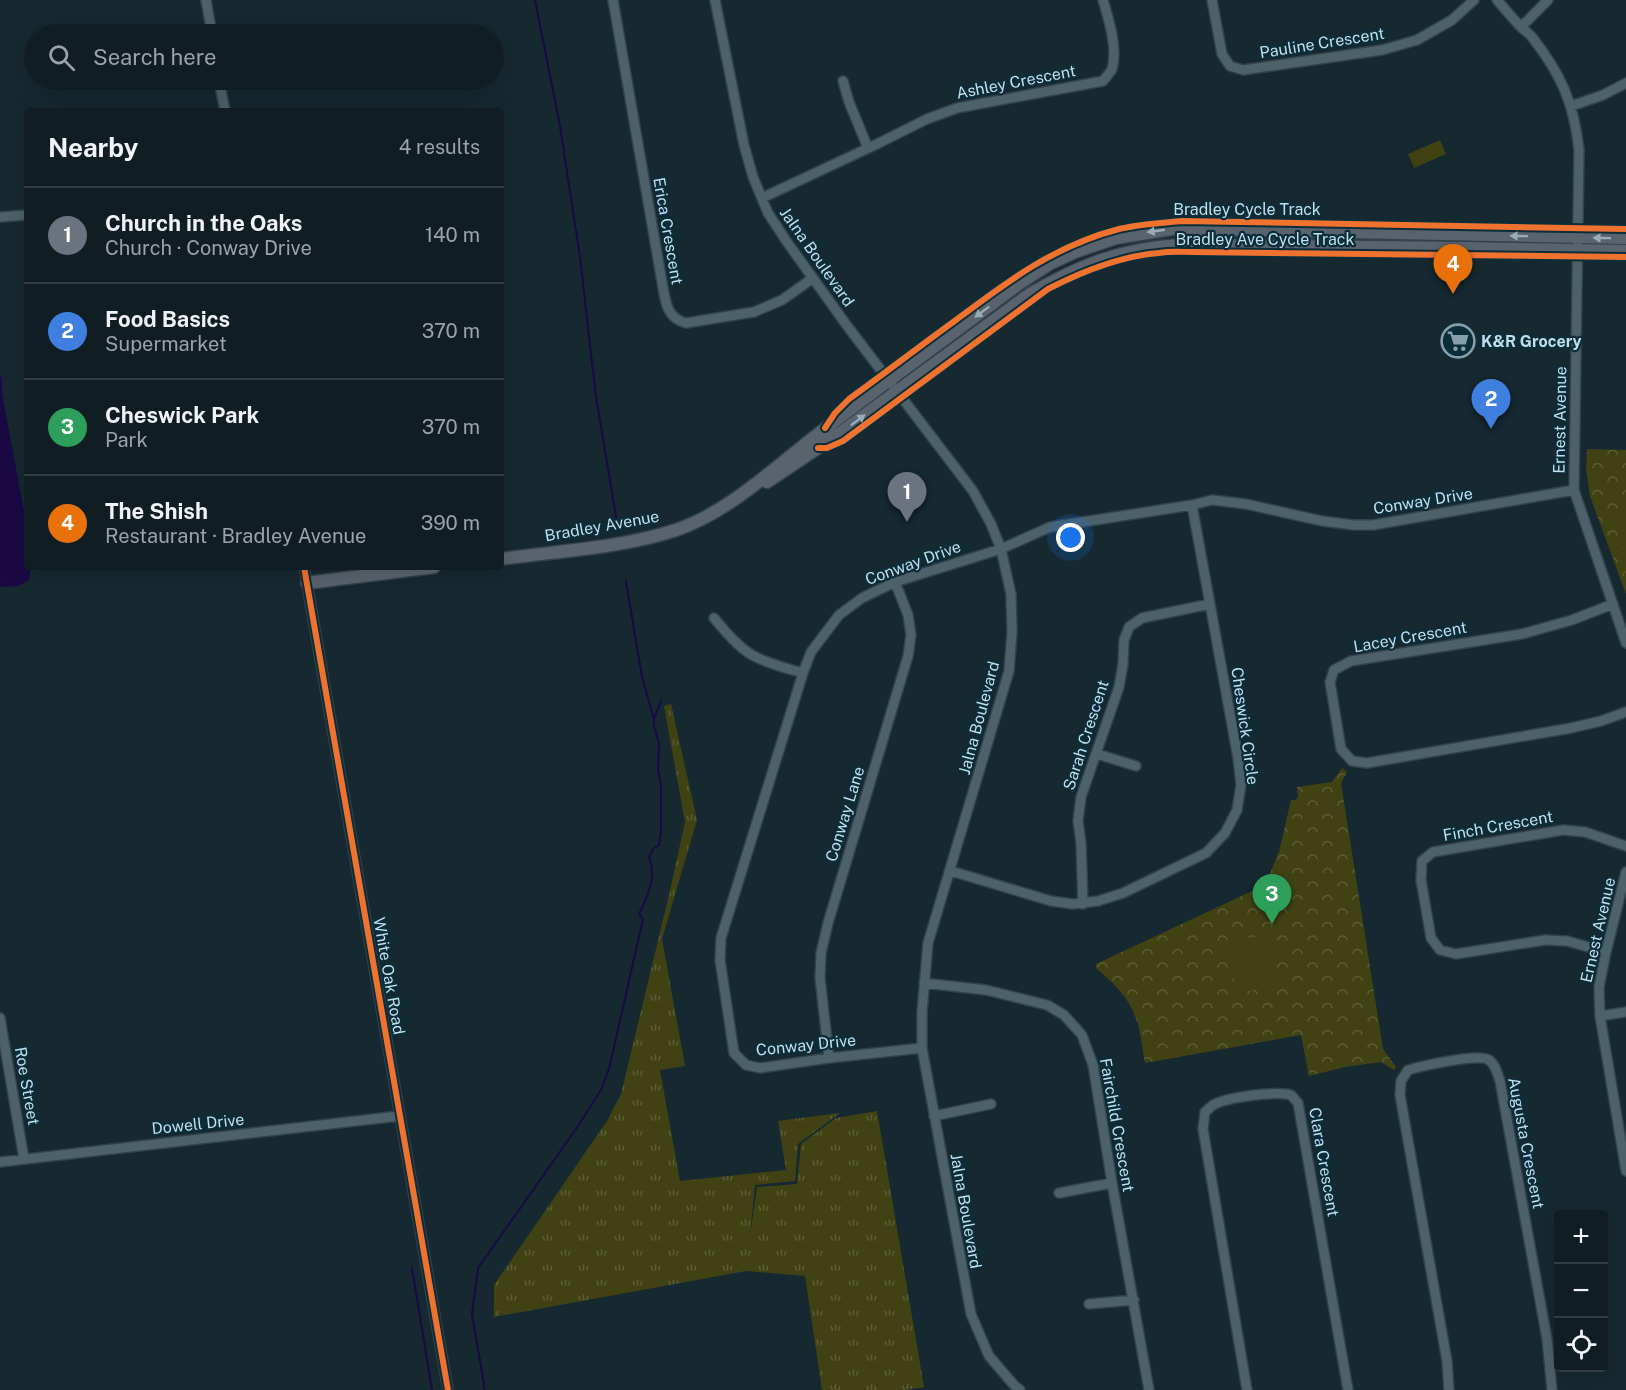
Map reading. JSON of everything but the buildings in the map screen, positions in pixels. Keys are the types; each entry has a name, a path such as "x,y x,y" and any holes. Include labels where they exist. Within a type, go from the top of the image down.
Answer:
{"main road":[{"name":"Bradley Avenue","path":"504,559 637,540 676,530 692,523 770,481 840,433 893,386 1030,294 1089,264 1129,251 1179,245 1577,244 1626,238"},
{"name":"Bradley Avenue","path":"1577,244 1626,251"},
{"path":"307,583 410,570"}],"street":[{"path":"206,0 210,24"},
{"name":"Erica Crescent","path":"613,0 663,288 671,314 677,321 686,323 754,312 777,303 813,278"},
{"name":"Jalna Boulevard","path":"715,0 744,145 762,198 774,222 813,278 974,491 1001,549 1011,594 1012,632 1009,671 928,943 922,1012 922,1048 970,1314 989,1356 1020,1390"},
{"name":"Ashley Crescent","path":"762,198 927,119 957,108 1103,81 1112,70 1113,49 1110,25 1103,0"},
{"name":"Pauline Crescent","path":"1212,0 1222,54 1230,66 1243,70 1382,50 1417,40 1452,20 1474,0"},
{"name":"Ernest Avenue","path":"1497,0 1530,35 1556,71 1566,91 1576,124 1579,150 1574,490 1626,643"},
{"path":"1521,27 1548,0"},
{"path":"843,81 868,148"},
{"path":"1571,106 1603,95 1626,83"},
{"path":"221,90 224,108"},
{"path":"0,217 24,215"},
{"name":"Conway Drive","path":"922,1048 760,1068 746,1065 734,1053 720,960 721,938 803,673 811,652 839,615 862,598 895,582 1001,549 1050,527 1212,500 1246,504 1354,525 1373,525 1574,490"},
{"name":"Cheswick Circle","path":"951,871 1051,900 1083,904 1123,893 1206,853 1225,833 1237,810 1241,785 1192,505"},
{"name":"White Oak Road","path":"305,570 448,1390"},
{"name":"Conway Lane","path":"829,1058 820,978 821,953 908,656 911,635 908,615 895,582"},
{"name":"Sarah Crescent","path":"1083,904 1078,821 1081,797 1119,687 1124,640 1129,627 1142,618 1210,604"},
{"name":"Lacey Crescent","path":"1613,604 1572,620 1522,634 1351,662 1334,670 1330,682 1341,749 1352,761 1367,763 1571,728 1626,712"},
{"path":"714,618 750,654 768,663 803,673"},
{"path":"1097,754 1136,766"},
{"name":"Finch Crescent","path":"1606,952 1567,941 1545,940 1456,954 1440,950 1431,938 1421,880 1422,861 1433,852 1563,830 1585,832 1626,846"},
{"name":"Ernest Avenue","path":"1626,872 1624,892 1606,952 1599,987 1600,1016 1621,1117 1626,1171"},
{"name":"Fairchild Crescent","path":"924,982 986,990 1047,1005 1064,1015 1082,1035 1093,1065 1149,1390"},
{"path":"1600,1016 1626,1012"},
{"name":"Roe Street","path":"0,1018 24,1159"},
{"name":"Augusta Crescent","path":"1449,1390 1447,1361 1400,1095 1401,1081 1408,1070 1421,1066 1476,1058 1486,1059 1495,1066 1500,1081 1547,1339 1552,1390"},
{"name":"Clara Crescent","path":"1247,1390 1203,1129 1205,1112 1214,1105 1273,1093 1291,1095 1298,1103 1348,1390"},
{"path":"934,1116 991,1104"},
{"name":"Dowell Drive","path":"0,1161 399,1116"},
{"path":"1059,1193 1112,1183"},
{"path":"1089,1304 1134,1300"}],"green space":[{"path":"1440,140 1446,154 1414,168 1408,154"},
{"path":"1587,449 1626,450 1626,594 1590,496 1586,469"},
{"path":"1626,509 1626,557 1611,514"},
{"path":"671,704 697,820 662,939 685,1066 660,1070 680,1181 786,1170 778,1121 840,1113 798,1144 795,1181 755,1185 750,1236 757,1187 797,1184 801,1144 836,1118 877,1111 924,1387 905,1390 822,1390 805,1276 746,1271 494,1317 494,1285 607,1121 621,1094 685,822 664,706"},
{"path":"1342,768 1347,772 1341,783 1383,1049 1396,1067 1394,1070 1381,1062 1345,1067 1309,1076 1301,1035 1145,1063 1139,1027 1132,1008 1118,989 1096,968 1096,964 1265,885 1279,852 1291,800 1298,797 1297,787 1332,782"},
{"path":"1270,934 1279,986 1236,993 1228,941"}],"shaded area":[{"path":"2,376 2,394 24,511 24,570 31,570 29,580 18,586 0,587 0,378"}],"waterway":[{"path":"535,0 560,126 580,257 596,397 617,523"},
{"path":"485,1390 472,1314 478,1268 601,1090 609,1069 643,919 639,914 652,879 649,857 653,849 659,845 661,833 659,743 642,677 626,581"},
{"path":"654,719 661,701"},
{"path":"412,1268 432,1390"}],"cycle path":[{"name":"Bradley Cycle Track","path":"825,428 835,413 849,399 1013,279 1073,245 1119,229 1182,221 1626,229"},
{"name":"Bradley Ave Cycle Track","path":"818,448 827,448 843,441 1048,289 1088,270 1130,257 1163,252 1626,257"},
{"path":"305,570 448,1390"}],"place":[{"name":"The Shish","path":"1453,294"},
{"name":"K&R Grocery","path":"1458,341"},
{"name":"Food Basics","path":"1491,429"},
{"name":"Church in the Oaks","path":"907,522"},
{"name":"Cheswick Park","path":"1272,924"}]}
